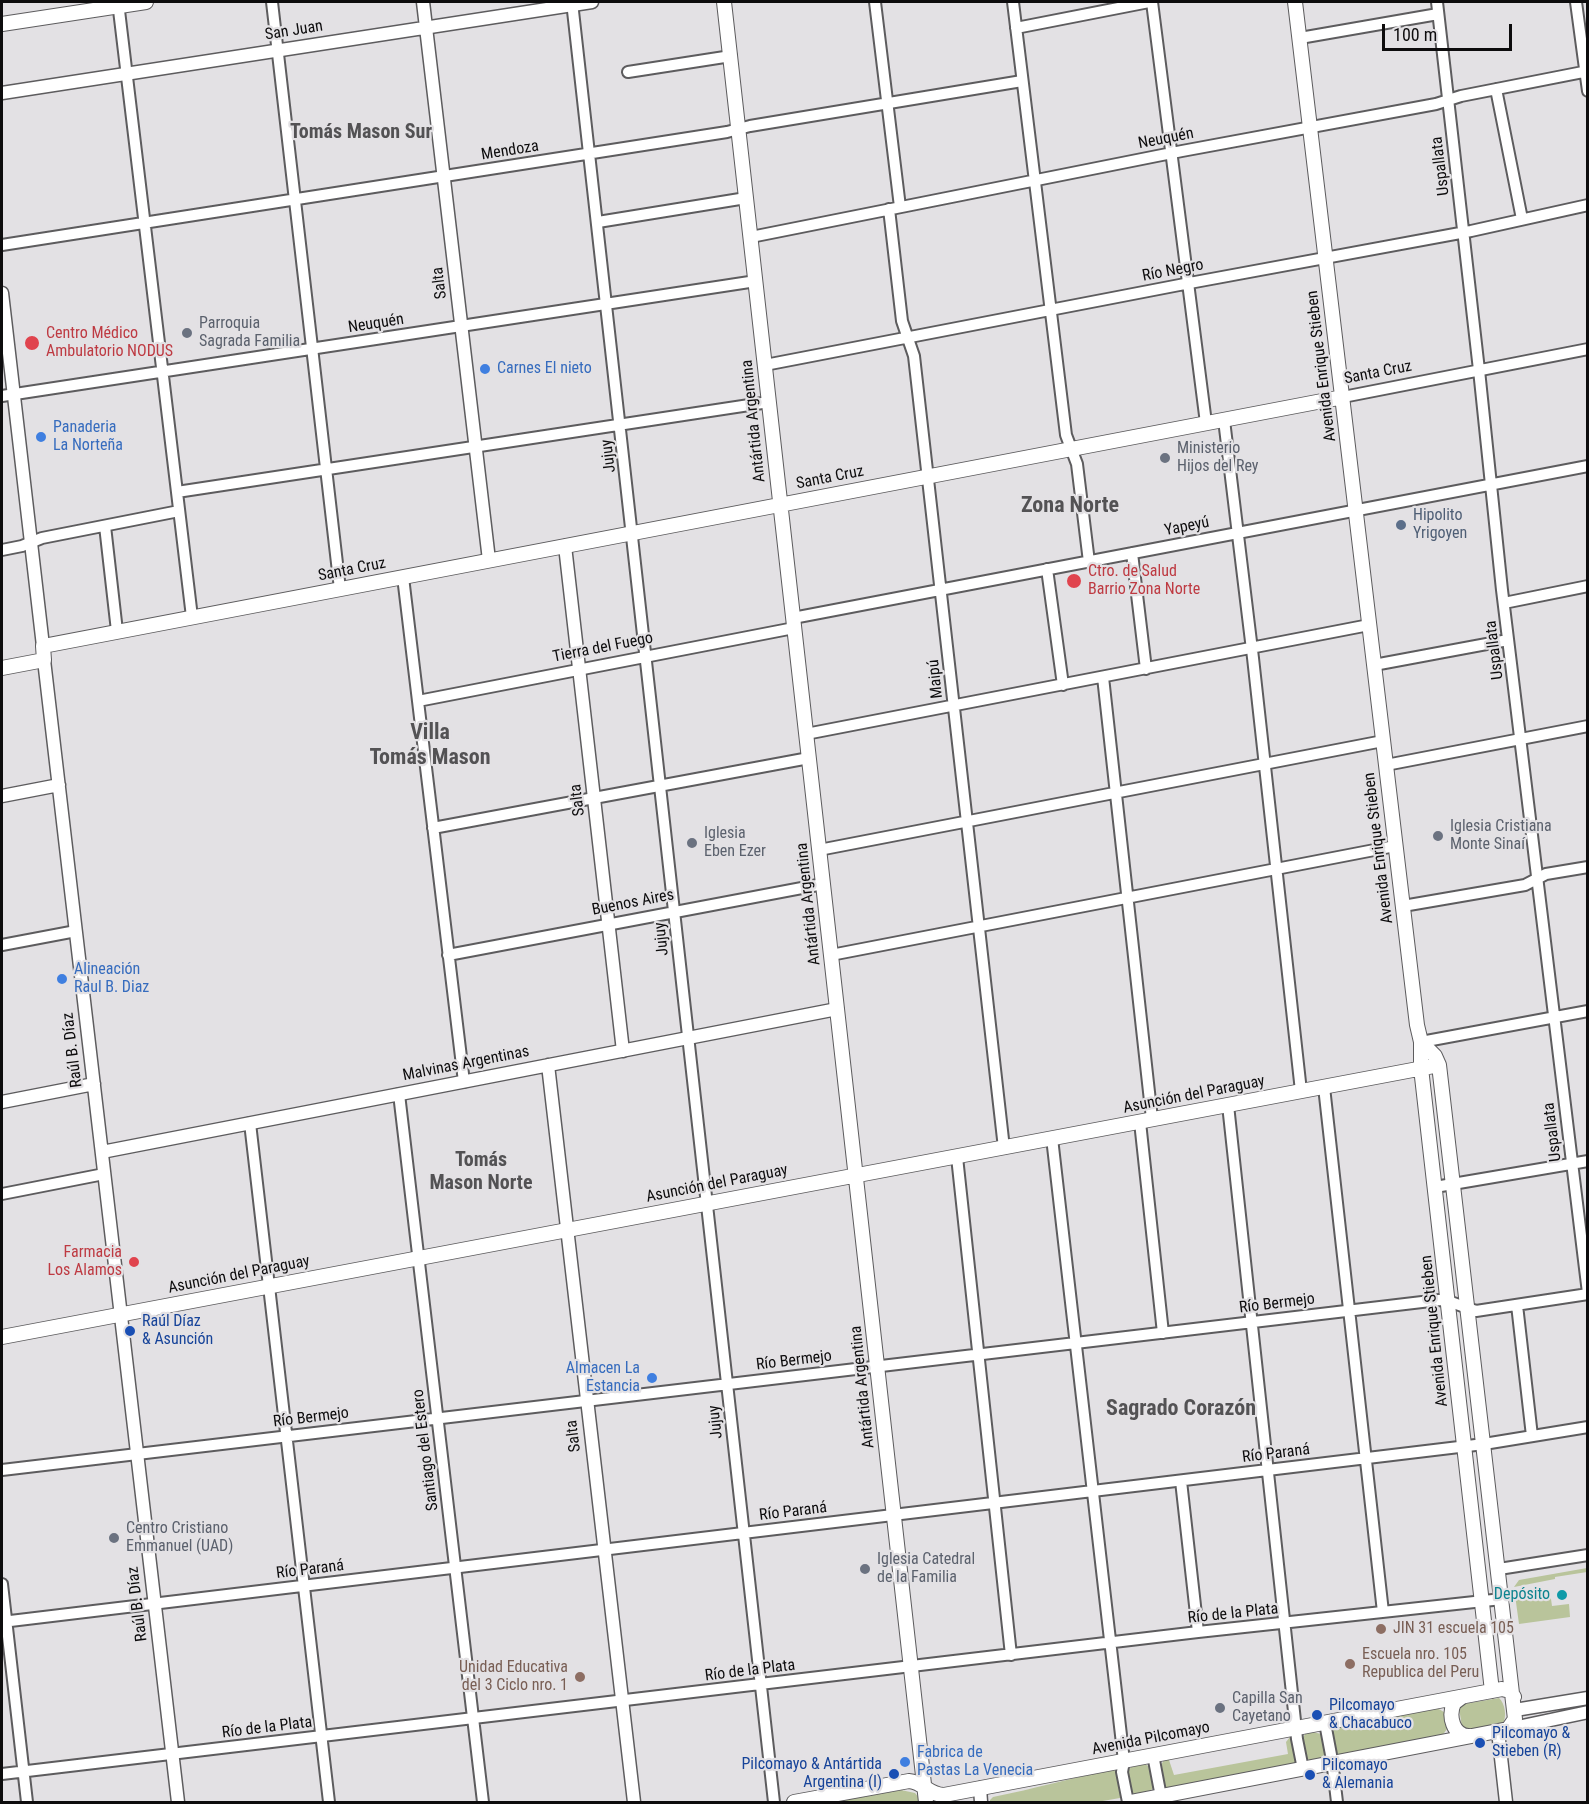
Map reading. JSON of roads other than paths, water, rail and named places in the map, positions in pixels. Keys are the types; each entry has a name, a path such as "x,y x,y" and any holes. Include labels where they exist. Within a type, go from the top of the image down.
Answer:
{"main road":[{"path":"2,24 119,4 146,2"},
{"name":"Antártida Argentina","path":"724,2 927,1803"},
{"name":"Avenida Enrique Stieben","path":"1295,2 1402,906 1421,1042 1421,1068 1492,1691"},
{"name":"Santa Cruz","path":"43,646 1342,397"},
{"name":"Raúl B. Díaz","path":"43,646 44,660"},
{"path":"2,668 44,660"},
{"path":"1421,1042 1435,1056 1439,1065"},
{"name":"Avenida Enrique Stieben","path":"1439,1065 1515,1704 1515,1719 1503,1730"},
{"name":"Asunción del Paraguay","path":"2,1337 1439,1065"},
{"name":"Avenida Pilcomayo","path":"794,1803 906,1781 916,1782 931,1793 939,1795 1492,1691 1508,1690 1515,1704"},
{"path":"1462,1697 1452,1706 1454,1727 1460,1735 1470,1736"},
{"path":"1129,1803 1161,1799 1503,1730"}],"street":[{"path":"272,2 340,589"},
{"name":"Salta","path":"423,2 489,560"},
{"name":"San Juan","path":"2,93 573,3 592,2"},
{"name":"Maipú","path":"875,2 887,104 902,321 914,357 1004,1148"},
{"path":"1013,2 1066,435 1077,464 1089,562"},
{"path":"1016,28 1151,2 1206,423"},
{"name":"Uspallata","path":"1437,2 1504,603 1587,1294"},
{"path":"1576,2 1587,91"},
{"name":"Jujuy","path":"573,3 774,1803"},
{"path":"119,4 192,617"},
{"path":"1300,38 1438,14"},
{"path":"628,72 730,56"},
{"name":"Neuquén","path":"751,237 1172,153 1436,104 1586,71"},
{"name":"Mendoza","path":"2,245 590,154 1022,81"},
{"path":"1496,89 1522,219"},
{"path":"598,222 746,198"},
{"name":"Río Negro","path":"765,365 1463,232 1587,205"},
{"name":"Neuquén","path":"7,395 756,281"},
{"name":"Raúl B. Díaz","path":"2,293 7,395 31,543 43,646"},
{"name":"Santa Cruz","path":"1342,397 1587,349"},
{"path":"177,492 769,402"},
{"path":"1224,420 1252,648 1301,1091"},
{"name":"Yapeyú","path":"794,623 1047,569 1587,466"},
{"path":"2,550 22,546 42,538 179,511"},
{"path":"105,526 117,632"},
{"name":"Salta","path":"565,546 623,1051"},
{"path":"1132,553 1146,669"},
{"path":"1047,569 1063,685"},
{"path":"403,577 464,1082"},
{"path":"1504,603 1587,586"},
{"name":"Tierra del Fuego","path":"418,701 645,657 794,623"},
{"path":"806,734 1369,625"},
{"path":"1374,665 1509,640"},
{"name":"Raúl B. Díaz","path":"44,660 178,1803"},
{"path":"1103,677 1128,897 1163,1333"},
{"path":"1386,765 1587,726"},
{"path":"819,850 1383,741"},
{"path":"433,828 809,758"},
{"path":"2,796 59,785"},
{"path":"831,954 1395,846"},
{"path":"1402,906 1525,885 1546,874 1587,867"},
{"name":"Buenos Aires","path":"448,955 823,884"},
{"path":"2,945 76,931"},
{"name":"Malvinas Argentinas","path":"102,1152 837,1009"},
{"path":"1421,1042 1587,1011"},
{"name":"Salta","path":"548,1065 634,1803"},
{"path":"2,1102 94,1084"},
{"path":"1324,1087 1383,1612"},
{"name":"Santiago del Estero","path":"399,1094 483,1803"},
{"path":"1228,1105 1297,1739 1303,1769"},
{"path":"250,1123 329,1803"},
{"path":"1052,1138 1124,1761 1122,1775 1129,1803"},
{"path":"957,1156 1011,1655"},
{"path":"1435,1187 1587,1161"},
{"path":"2,1194 104,1174"},
{"name":"Río Bermejo","path":"2,1470 1439,1300 1476,1311 1587,1294"},
{"path":"1517,1305 1532,1437"},
{"name":"Río Paraná","path":"4,1622 1484,1444 1587,1427"},
{"path":"1181,1480 1198,1632"},
{"path":"1498,1569 1587,1555"},
{"path":"2,1584 4,1622 27,1803"},
{"name":"Río de la Plata","path":"2,1774 1198,1632 1502,1599"},
{"path":"1515,1704 1587,1698"},
{"path":"1506,1803 1503,1730 1587,1712"},
{"path":"1325,1723 1333,1763 1337,1803"},
{"path":"1153,1755 1161,1799"},
{"path":"980,1788 981,1803"}],"place":[{"name":"Parroquia Sagrada Familia","path":"187,333"},
{"name":"Centro Médico Ambulatorio NODUS","path":"32,343"},
{"name":"Carnes El nieto","path":"485,369"},
{"name":"Panaderia La Norteña","path":"41,437"},
{"name":"Ministerio Hijos del Rey","path":"1165,458"},
{"name":"Hipolito Yrigoyen","path":"1401,525"},
{"name":"Ctro. de Salud Barrio Zona Norte","path":"1074,581"},
{"name":"Iglesia Cristiana Monte Sinaí","path":"1438,836"},
{"name":"Iglesia Eben Ezer","path":"692,843"},
{"name":"Alineación Raul B. Diaz","path":"62,979"},
{"name":"Farmacia Los Alamos","path":"134,1262"},
{"name":"Raúl Díaz & Asunción","path":"130,1331"},
{"name":"Almacen La Estancia","path":"652,1378"},
{"name":"Centro Cristiano Emmanuel (UAD)","path":"114,1538"},
{"name":"Iglesia Catedral de la Familia","path":"865,1569"},
{"name":"Depósito","path":"1562,1595"},
{"name":"JIN 31 escuela 105","path":"1381,1629"},
{"name":"Escuela nro. 105 Republica del Peru","path":"1350,1664"},
{"name":"Unidad Educativa del 3 Ciclo nro. 1","path":"580,1677"},
{"name":"Capilla San Cayetano","path":"1220,1708"},
{"name":"Pilcomayo & Chacabuco","path":"1317,1715"},
{"name":"Pilcomayo & Stieben (R)","path":"1480,1743"},
{"name":"Fabrica de Pastas La Venecia","path":"905,1762"},
{"name":"Pilcomayo & Antártida Argentina (I)","path":"894,1774"},
{"name":"Pilcomayo & Alemania","path":"1310,1775"}],"district":[{"name":"Tomás Mason Sur","path":"361,133"},
{"name":"Zona Norte","path":"1070,506"},
{"name":"Villa Tomás Mason","path":"430,746"},
{"name":"Tomás Mason Norte","path":"481,1172"},
{"name":"Sagrado Corazón","path":"1181,1409"}]}
